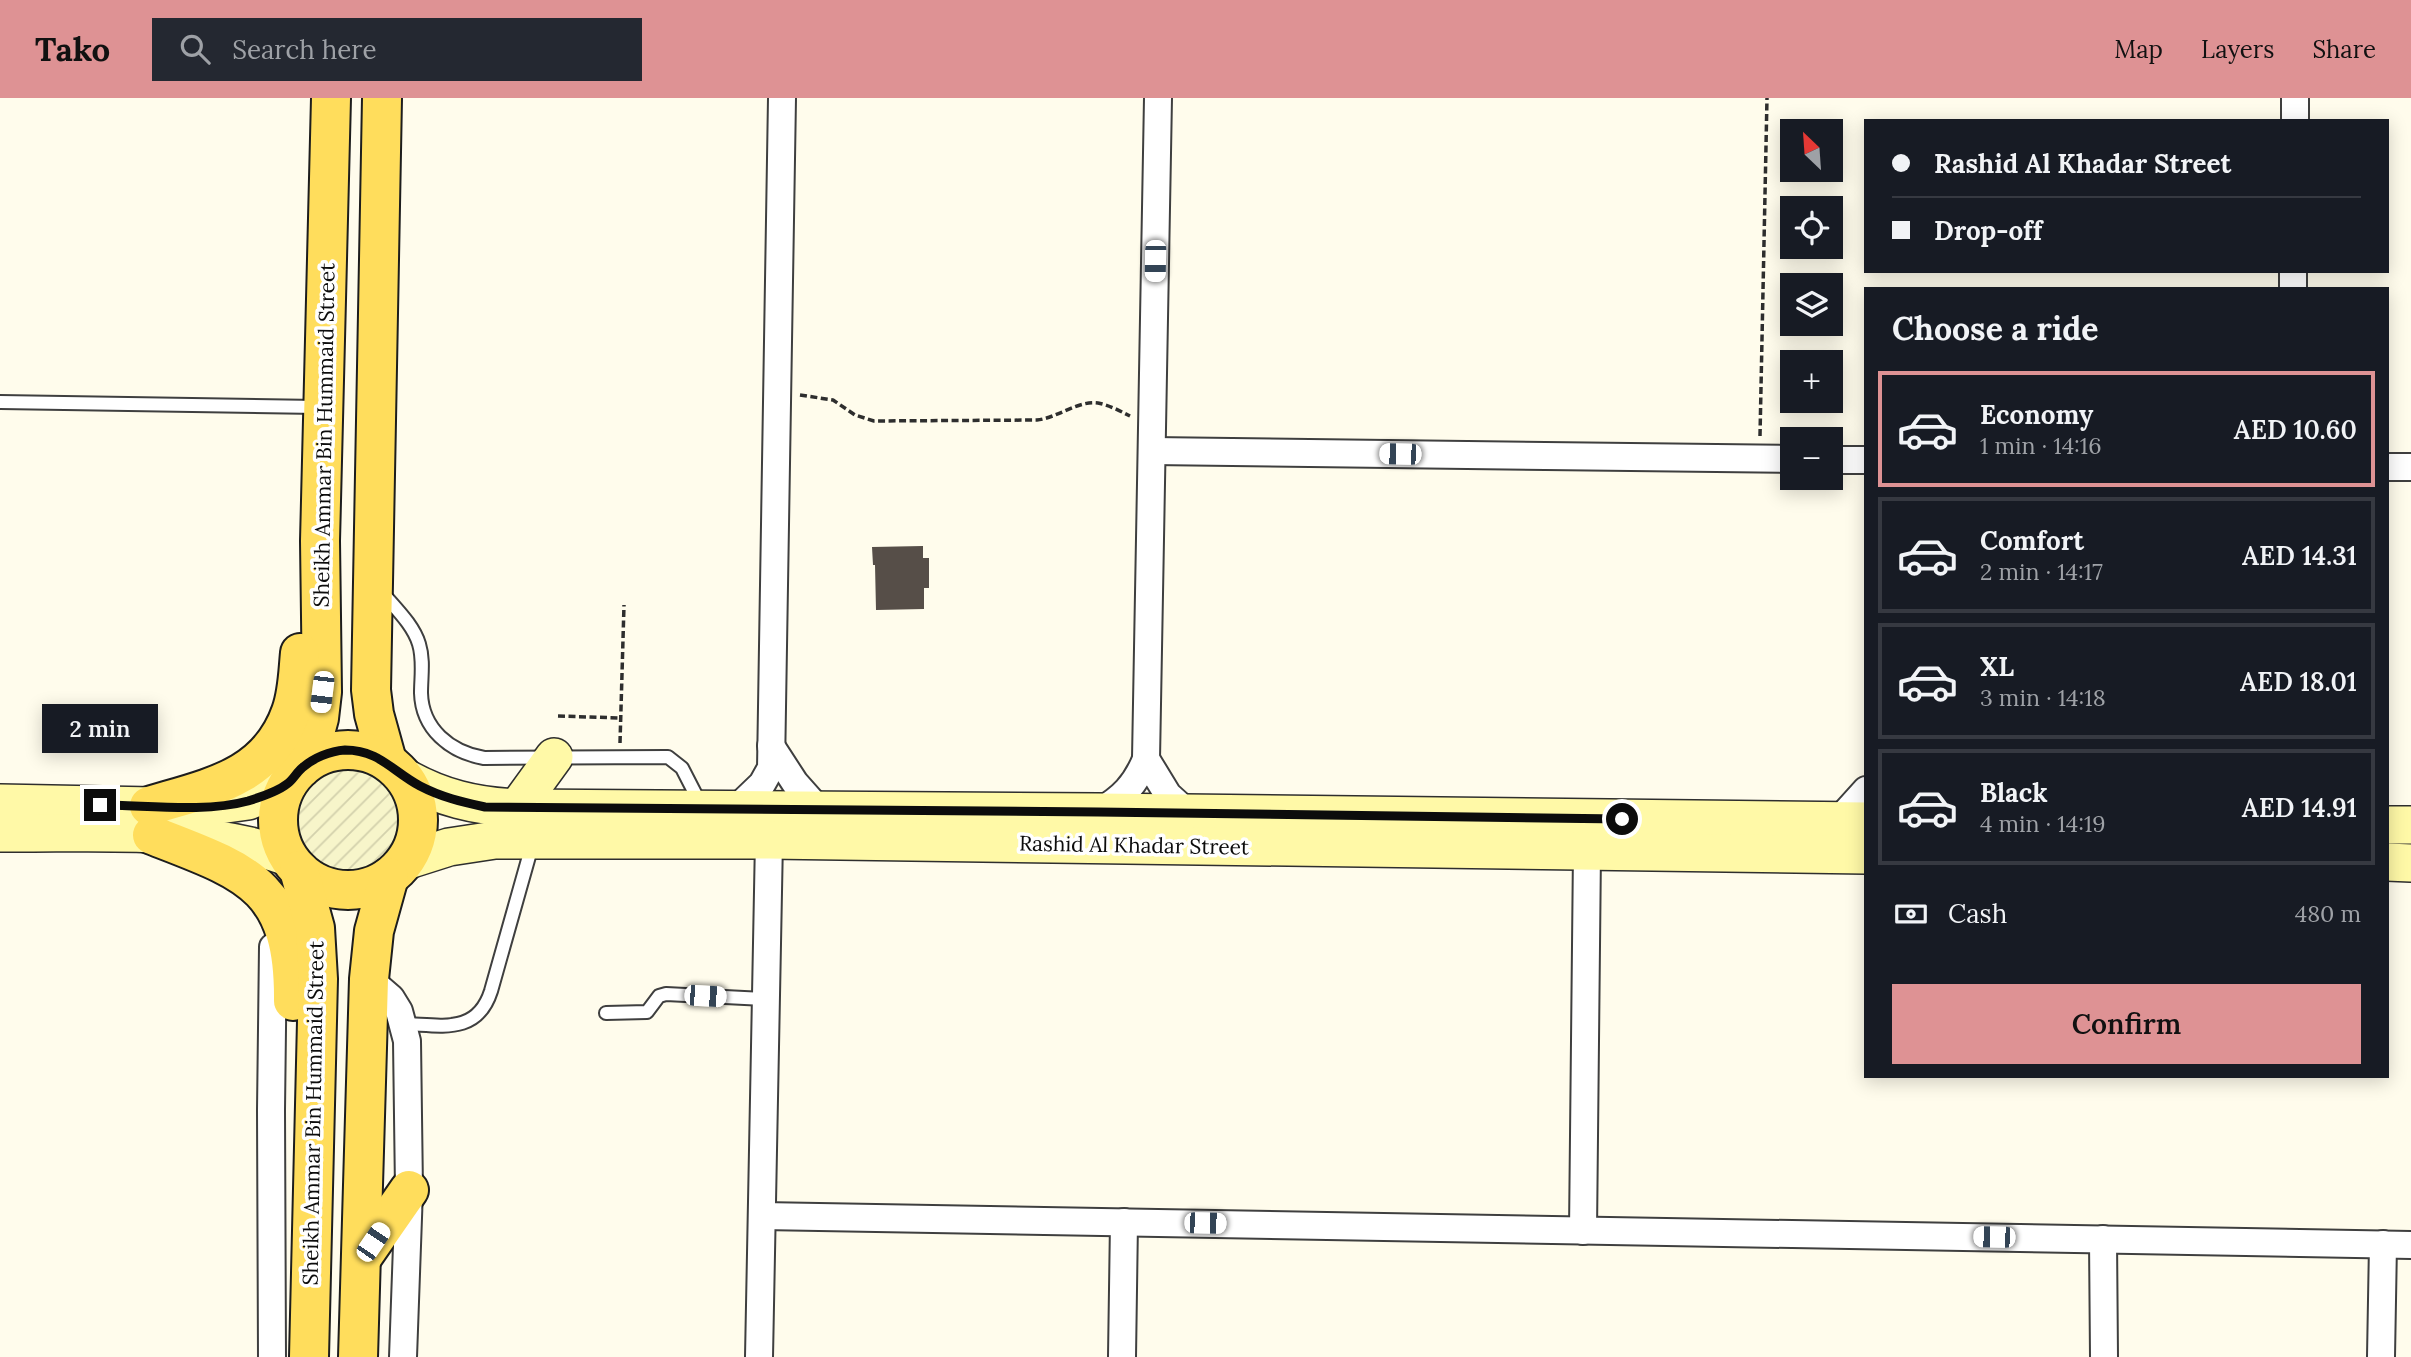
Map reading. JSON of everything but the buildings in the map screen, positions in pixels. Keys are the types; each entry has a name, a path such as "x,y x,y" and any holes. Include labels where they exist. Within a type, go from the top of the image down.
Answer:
{"main road":[{"path":"362,1353 361,1259 369,979 374,931 397,869 415,841 419,819 415,797 395,769 374,714 371,690 382,98"},
{"name":"Sheikh Ammar Bin Hummaid Street","path":"295,776 312,744 322,692 320,541 323,108"},
{"path":"151,820 254,766 270,750 283,731 297,688 305,600 320,541"},
{"path":"395,769 366,752 343,750 321,756 295,776 281,802 278,821 281,840 294,864 319,884 343,890 367,888 397,869"},
{"path":"151,820 242,874 261,890 274,906 286,930 291,955 295,1062 301,1083 316,1111"},
{"name":"Sheikh Ammar Bin Hummaid Street","path":"294,864 315,928 318,953 309,1357"},
{"path":"361,1259 409,1190"}],"street":[{"path":"720,808 751,797 771,768 782,98"},
{"path":"1098,812 1123,796 1141,773 1146,759 1158,98"},
{"path":"2295,98 2295,119"},
{"path":"1152,438 1780,459"},
{"path":"1843,460 1864,460"},
{"path":"2389,467 2411,467"},
{"path":"771,746 795,783 819,810"},
{"path":"517,808 554,757"},
{"path":"1146,759 1168,795 1189,814"},
{"name":"Rashid Al Khadar Street","path":"395,769 443,797 485,807 1852,821"},
{"path":"0,833 151,820 248,801 295,776"},
{"path":"1852,821 1864,794"},
{"path":"0,803 151,820 230,840 294,864"},
{"path":"2389,825 2411,825"},
{"path":"759,1357 769,840"},
{"name":"Rashid Al Khadar Street","path":"397,869 471,842 534,841 769,840 1864,855"},
{"path":"1583,1231 1587,851"},
{"path":"2389,862 2411,863"},
{"path":"272,1357 274,906"},
{"path":"369,979 391,999 404,1024 407,1041 409,1190 403,1357"},
{"path":"762,1216 2411,1245"},
{"path":"1122,1357 1124,1222"},
{"path":"2103,1239 2104,1357"},
{"path":"2381,1357 2383,1244"}],"lane":[{"path":"0,402 322,407"},
{"path":"373,581 419,641 422,659 422,703 429,723 437,735 448,744 471,756 484,758 661,755 673,759 720,808"},
{"path":"404,1024 456,1025 466,1022 483,1010 491,991 534,841"},
{"path":"606,1013 646,1012 653,1007 659,996 666,994 766,999"}],"path":[{"path":"1759,459 1767,98"},
{"path":"777,392 833,400 855,415 874,421 1037,420 1054,417 1086,403 1095,402 1152,438"},
{"path":"620,756 624,605"},
{"path":"558,716 621,718"}],"shaded area":[{"path":"345,741 365,747 398,779 405,810 401,833 388,854 379,862 355,874 340,877 310,872 283,851 271,826 269,801 325,742"}],"route":[{"path":"100,805 205,807 248,801 288,784 301,768 321,756 343,750 366,752 387,761 404,777 423,788 443,797 485,807 1622,819"}]}
